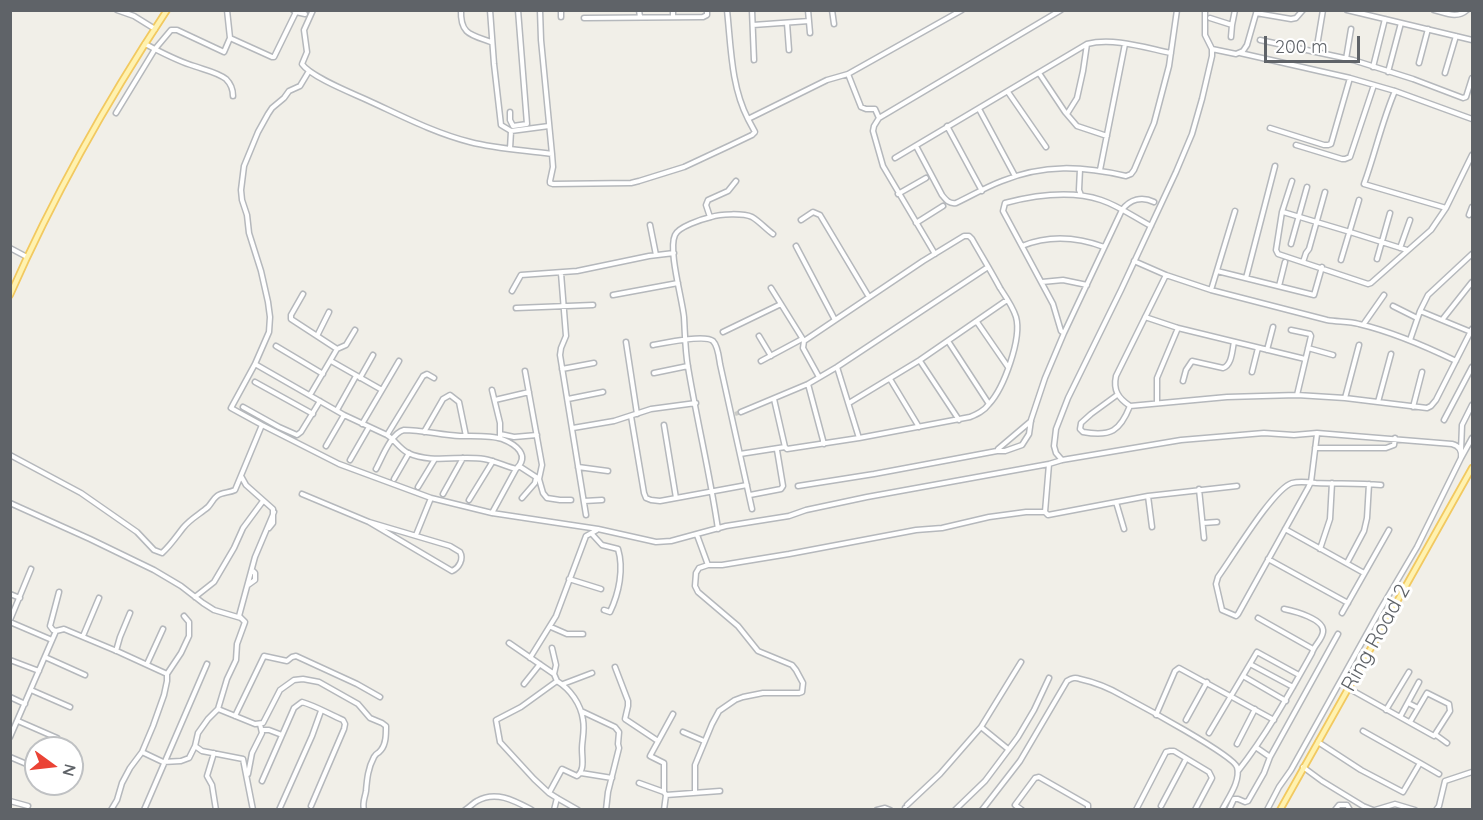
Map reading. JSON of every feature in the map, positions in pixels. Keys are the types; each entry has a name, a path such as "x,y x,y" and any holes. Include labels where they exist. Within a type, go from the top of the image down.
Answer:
{"main road":[{"path":"10,295 87,140 167,10"},
{"name":"Ring Road 2","path":"1280,810 1473,468"}],"street":[{"path":"117,10 134,16 154,29"},
{"path":"116,113 155,49 171,30 174,29 222,52 225,50 230,38 227,10"},
{"path":"313,10 304,30 307,52 302,64 309,71 332,84 435,131 497,148 552,154"},
{"path":"460,10 461,23 468,33 492,42"},
{"path":"490,10 501,125 511,131 549,126"},
{"path":"510,112 513,126 527,124 518,10"},
{"path":"540,10 553,168 550,183 631,183 684,166 752,135 755,132 741,105 736,88 727,10"},
{"path":"561,10 561,17"},
{"path":"639,10 640,17"},
{"path":"673,10 673,17"},
{"path":"584,18 703,17 707,15 707,10"},
{"path":"752,10 754,60"},
{"path":"808,10 810,33"},
{"path":"832,10 834,24"},
{"path":"748,119 827,80 848,74 962,10"},
{"path":"935,254 883,166 874,137 874,126 879,118 1061,10"},
{"path":"916,146 947,201 951,203 1000,181 1049,168 1100,170 1126,176 1131,174 1154,123 1172,53 1177,10"},
{"path":"1062,460 1054,446 1059,422 1068,398 1121,290 1192,134 1203,99 1212,49 1205,35 1205,10"},
{"path":"1231,37 1235,10"},
{"path":"1240,53 1246,48 1256,12 1291,20 1304,10"},
{"path":"1316,52 1323,10"},
{"path":"1347,10 1473,40"},
{"path":"1434,10 1456,16 1467,10"},
{"path":"230,38 274,57 295,11 305,15"},
{"path":"1210,18 1232,25"},
{"path":"1373,67 1385,19"},
{"path":"753,26 809,21"},
{"path":"1388,72 1401,22"},
{"path":"787,23 789,50"},
{"path":"1346,59 1351,29"},
{"path":"1419,63 1428,29"},
{"path":"1445,73 1456,36"},
{"path":"1260,40 1346,59 1463,98 1466,97 1473,78"},
{"path":"895,158 1087,44 1098,41 1172,53"},
{"path":"145,44 225,78 231,84 233,96"},
{"path":"1067,114 1077,98 1087,44"},
{"path":"1100,170 1125,44"},
{"path":"1212,49 1240,53 1350,78 1395,91 1473,119"},
{"path":"309,71 300,86 289,91 270,111 258,132 244,166 242,200 261,271 270,317 268,336 231,408 339,464 431,498 492,513 598,529 656,542 671,541 718,529 789,516 806,510 867,497 1181,440 1264,433 1293,435 1317,433 1452,444 1457,446 1461,452"},
{"path":"1039,72 1077,126 1107,136"},
{"path":"848,74 861,107 875,109 879,118"},
{"path":"1270,129 1328,146 1331,144 1350,78"},
{"path":"1296,145 1342,159 1350,157 1374,85"},
{"path":"1395,91 1364,184 1446,208"},
{"path":"1008,92 1046,147"},
{"path":"979,109 1015,177"},
{"path":"947,126 982,191"},
{"path":"510,149 511,131"},
{"path":"1292,181 1282,212 1276,250 1278,254 1368,284 1431,230 1446,208 1473,155"},
{"path":"1246,278 1275,166"},
{"path":"1080,169 1079,190 1081,195"},
{"path":"898,194 926,178"},
{"path":"710,217 706,205 708,200 728,191 736,181"},
{"path":"1291,244 1306,187"},
{"path":"1303,262 1309,249 1324,192"},
{"path":"1064,333 1042,282 1003,211 1005,203 1029,196 1081,195 1100,200 1150,226"},
{"path":"798,486 1005,451 1022,445 1029,434 1031,420 1045,378 1064,333 1122,210 1135,200 1146,198 1154,202"},
{"path":"1341,260 1359,200"},
{"path":"916,223 943,206"},
{"path":"1469,215 1473,207"},
{"path":"1211,290 1235,211"},
{"path":"801,220 813,212 820,215 869,297"},
{"path":"1282,212 1408,250"},
{"path":"1377,259 1390,213"},
{"path":"718,529 688,366 674,239 682,228 710,217 722,215 749,216 773,234"},
{"path":"1400,248 1410,220"},
{"path":"650,225 656,255"},
{"path":"740,453 777,450 785,447 787,449 859,438 959,420 983,411 996,395 1008,368 1017,327 1015,315 988,267 969,236 964,236 803,340 761,361"},
{"path":"1022,246 1038,240 1064,238 1087,241 1104,247"},
{"path":"796,246 835,320"},
{"path":"10,248 27,257"},
{"path":"512,291 521,275 561,273 603,267 674,253"},
{"path":"1410,340 1428,295 1473,254"},
{"path":"1134,261 1166,275 1211,290 1327,320 1357,323 1410,340 1456,361"},
{"path":"1279,286 1285,262"},
{"path":"741,412 808,384 837,367 988,267"},
{"path":"1217,271 1314,295 1322,267"},
{"path":"561,273 566,336 560,355 586,515"},
{"path":"1166,275 1116,376 1117,395 1130,406 1227,397 1297,395 1427,408 1431,406 1472,331 1420,311"},
{"path":"1042,282 1064,280 1087,285"},
{"path":"1442,320 1473,282"},
{"path":"613,296 678,283"},
{"path":"771,288 803,340 803,348 819,376"},
{"path":"303,294 291,319 338,349"},
{"path":"1363,325 1384,295"},
{"path":"849,403 920,360 1007,300"},
{"path":"723,332 781,304"},
{"path":"516,308 593,305"},
{"path":"1393,306 1417,318"},
{"path":"317,336 329,312"},
{"path":"1145,317 1178,328 1305,359"},
{"path":"977,321 1008,368"},
{"path":"1267,350 1273,327"},
{"path":"1157,403 1157,378 1178,328"},
{"path":"310,394 338,349 346,345 355,330"},
{"path":"1291,330 1311,334 1297,395"},
{"path":"759,336 771,356"},
{"path":"653,345 684,339 709,339 714,343 733,415 752,508"},
{"path":"948,341 989,404"},
{"path":"1466,341 1473,344"},
{"path":"626,342 637,414"},
{"path":"1183,381 1192,361 1227,367 1234,342"},
{"path":"1345,398 1359,345"},
{"path":"276,346 323,374"},
{"path":"1252,372 1258,348"},
{"path":"1308,348 1333,355"},
{"path":"1378,402 1391,354"},
{"path":"337,410 374,355"},
{"path":"920,360 959,420"},
{"path":"331,361 382,390"},
{"path":"362,424 399,361"},
{"path":"562,369 594,363"},
{"path":"255,364 344,415 387,435 409,453 435,459 483,459 517,468 538,478 543,493 548,498 571,500"},
{"path":"654,373 688,366"},
{"path":"837,367 859,438"},
{"path":"1444,420 1473,367"},
{"path":"522,498 535,483 542,465 525,371"},
{"path":"1413,407 1422,372"},
{"path":"387,435 423,376 427,374 434,378"},
{"path":"890,379 919,427"},
{"path":"255,382 313,414"},
{"path":"808,384 824,444"},
{"path":"492,390 500,436 522,455 492,513"},
{"path":"495,400 529,392"},
{"path":"568,399 603,392"},
{"path":"424,432 446,396 450,395 459,402 466,436"},
{"path":"1117,395 1090,414 1081,423 1080,429 1090,434 1104,433 1118,428 1130,406"},
{"path":"774,399 785,447"},
{"path":"243,407 299,435 320,401"},
{"path":"573,428 631,416 651,409 696,403"},
{"path":"1461,458 1462,425 1473,405"},
{"path":"326,446 344,415"},
{"path":"631,416 646,498 660,501 747,485"},
{"path":"997,451 1031,420"},
{"path":"10,455 81,493 137,532 154,550 162,553 185,526 207,508 216,497 235,490 262,425"},
{"path":"663,425 676,498"},
{"path":"350,460 369,427"},
{"path":"376,469 392,438 399,431 466,436 537,435"},
{"path":"1317,433 1311,482 1238,614 1236,616 1222,610 1217,580 1240,544 1282,488 1294,482 1311,482 1381,485"},
{"path":"1315,448 1386,448 1394,445 1395,438"},
{"path":"1267,810 1417,547 1473,438"},
{"path":"750,495 781,489 783,486 777,450"},
{"path":"394,479 409,453"},
{"path":"443,494 463,458"},
{"path":"418,487 435,459"},
{"path":"469,500 493,462"},
{"path":"1045,512 1049,464"},
{"path":"578,467 608,471"},
{"path":"142,752 163,762 189,758 198,734 218,709 226,679 236,660 237,644 245,622 239,616 248,585 255,580 255,573 252,570 255,557 274,512 246,485 241,476"},
{"path":"1320,549 1330,519 1332,483"},
{"path":"1347,563 1365,527 1369,484"},
{"path":"695,792 695,765 719,711 735,700 763,693 799,693 803,688 800,676 792,665 758,651 738,627 698,592 695,586 696,573 699,568 916,530 942,528 989,517 1026,512 1045,512 1050,515 1148,496 1237,486"},
{"path":"1199,489 1204,538"},
{"path":"302,494 369,522 450,546 458,550 462,559 457,568 452,571 369,522"},
{"path":"1148,496 1152,527"},
{"path":"416,535 431,498"},
{"path":"584,501 602,500"},
{"path":"195,597 214,582 243,528 263,501"},
{"path":"10,502 154,570 214,610 241,618"},
{"path":"1116,502 1124,529"},
{"path":"1203,523 1217,522"},
{"path":"530,658 551,627 585,540 598,529"},
{"path":"1284,529 1364,573"},
{"path":"1342,613 1389,530"},
{"path":"591,533 602,545 618,549 621,559 614,603 610,612 603,610"},
{"path":"697,535 708,565"},
{"path":"1417,547 1423,554"},
{"path":"1268,559 1348,603"},
{"path":"31,569 10,621 52,640"},
{"path":"569,579 602,589"},
{"path":"59,592 50,626 53,630 64,629 83,636 167,674"},
{"path":"10,594 20,598"},
{"path":"83,636 99,598"},
{"path":"1238,772 1257,748 1286,701 1323,634 1322,626 1303,614 1284,609"},
{"path":"116,651 130,613"},
{"path":"111,810 130,768 142,752 164,696 167,674 189,636 189,622 184,616"},
{"path":"1258,618 1313,649"},
{"path":"551,627 567,634 583,633"},
{"path":"147,664 163,629"},
{"path":"11,735 56,631"},
{"path":"1229,810 1234,799 1248,801 1338,634"},
{"path":"509,643 554,674 557,681 573,694 584,721 581,773"},
{"path":"552,648 556,665 554,674"},
{"path":"1209,733 1257,652 1300,675"},
{"path":"235,717 264,656 287,662 296,656 380,697"},
{"path":"45,657 85,675"},
{"path":"10,660 39,671"},
{"path":"906,808 981,728 1021,662"},
{"path":"144,810 207,664"},
{"path":"524,684 540,664"},
{"path":"1250,664 1293,687"},
{"path":"615,667 628,701 625,719 658,741"},
{"path":"1156,715 1177,669 1182,669 1274,720"},
{"path":"1386,710 1409,672"},
{"path":"563,684 592,673"},
{"path":"1243,676 1286,701"},
{"path":"955,810 985,781 1018,737 1049,678"},
{"path":"982,810 1020,761 1067,681 1078,678 1121,695 1209,744 1234,762 1238,772 1237,780 1222,810"},
{"path":"218,709 255,724 263,723 280,690 294,680 303,679 319,682 358,704 370,718 386,726 386,740 382,749 375,756 366,782 366,794 362,802 364,810"},
{"path":"557,681 521,708 496,720 500,742 534,779 557,798 578,810"},
{"path":"1186,720 1207,682"},
{"path":"1400,717 1419,682"},
{"path":"1348,688 1447,743"},
{"path":"31,690 70,707"},
{"path":"1410,722 1427,693 1449,704 1450,711 1436,735"},
{"path":"10,698 25,704"},
{"path":"262,781 294,708 298,704 302,702 343,720 345,724 311,806"},
{"path":"1408,703 1418,708"},
{"path":"1237,744 1255,709"},
{"path":"279,810 321,711"},
{"path":"581,711 615,727 619,732 619,748 606,810"},
{"path":"664,810 664,763 650,756 673,714"},
{"path":"18,721 52,736"},
{"path":"248,783 249,762 261,737 260,724"},
{"path":"981,728 1008,749"},
{"path":"262,730 282,735"},
{"path":"1363,731 1439,774"},
{"path":"683,732 705,741"},
{"path":"1318,742 1361,770 1402,792 1420,763"},
{"path":"195,746 202,751 243,759 253,810"},
{"path":"1257,748 1270,757"},
{"path":"1136,810 1166,752 1170,751 1174,751 1212,775 1195,810"},
{"path":"214,753 207,776 212,785 216,810"},
{"path":"10,757 24,763"},
{"path":"1161,806 1186,759"},
{"path":"1303,767 1363,806 1374,810 1395,804 1415,810"},
{"path":"549,792 562,769 577,776 581,773 612,778"},
{"path":"1436,810 1445,781 1473,772"},
{"path":"1022,810 1014,807 1035,778 1039,777 1088,805 1088,810"},
{"path":"639,783 665,793 720,791"},
{"path":"465,810 477,800 504,797 532,810"},
{"path":"554,810 557,798"},
{"path":"10,801 28,806"},
{"path":"1335,810 1339,805 1347,805 1350,810"},
{"path":"877,810 885,808 890,810"}],"tunnel":[{"path":"735,414 741,412"}]}
